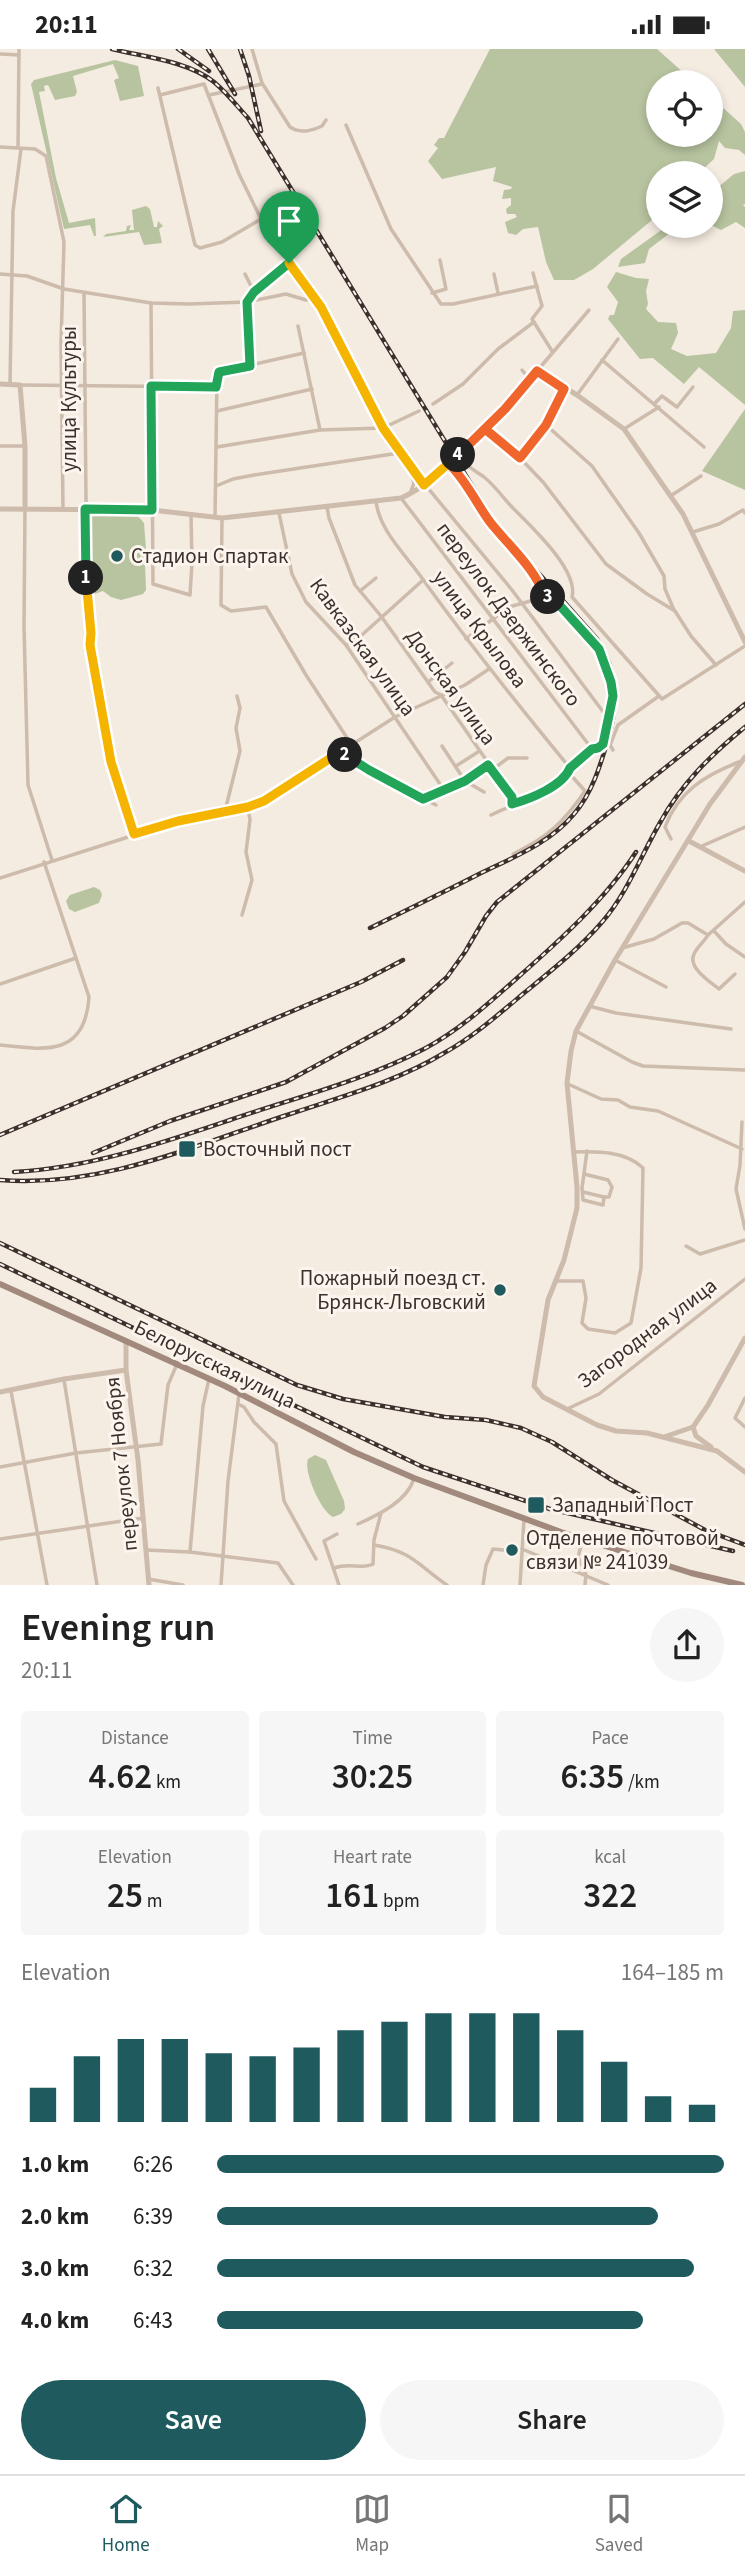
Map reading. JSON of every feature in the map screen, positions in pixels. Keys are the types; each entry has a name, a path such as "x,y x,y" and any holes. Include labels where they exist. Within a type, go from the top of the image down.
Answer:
{"main road":[{"name":"Белорусская улица","path":"0,1284 209,1379 354,1453 414,1478 583,1539 691,1573 742,1585"}],"street":[{"path":"10,384 13,211 19,148 19,49"},
{"path":"252,49 262,83 285,123 296,131 315,129 322,126 326,120"},
{"path":"0,54 19,55"},
{"path":"209,95 262,83"},
{"path":"160,95 204,84 239,174 261,219 314,297 383,428 410,469 519,602 607,717"},
{"path":"158,88 195,245 200,248 222,242 261,219"},
{"path":"346,125 391,229 441,304 537,286"},
{"path":"0,147 35,149 46,156 64,242 61,385 63,509"},
{"path":"432,293 446,289 440,260"},
{"path":"250,366 247,302 254,292 289,263"},
{"path":"533,273 542,306 533,319 552,351"},
{"path":"0,274 27,276 64,289 151,303 189,305 247,302 286,294 306,300 314,297"},
{"path":"245,274 254,292"},
{"path":"494,274 498,294"},
{"name":"улица Культуры","path":"83,293 85,509 90,645 111,762 134,834"},
{"path":"151,303 153,584 190,595 191,516"},
{"path":"0,509 152,510 218,518 279,513 410,495 449,464 485,429 589,310"},
{"path":"433,404 463,384 498,349 534,322"},
{"path":"298,326 320,430"},
{"path":"577,395 618,339"},
{"path":"304,353 219,372 216,387 216,486 221,605 231,611 266,607 351,744"},
{"path":"601,360 704,447"},
{"path":"523,370 530,380"},
{"path":"459,455 467,467 492,486 556,555 574,590 572,597 662,699 745,644 693,532 672,495 624,429 577,395 537,371"},
{"path":"0,384 216,387"},
{"path":"20,385 26,446 24,626 28,785 52,860"},
{"path":"624,429 657,405 662,395 677,407 693,387"},
{"path":"217,411 312,389"},
{"path":"520,458 546,425 564,389"},
{"path":"217,447 320,430 383,428 419,411"},
{"path":"546,425 584,457 639,533 664,576 665,589 675,611 691,636 716,664"},
{"path":"485,429 520,458 561,504 606,564 675,611"},
{"path":"0,446 26,446"},
{"path":"216,486 254,475 399,453"},
{"path":"449,464 458,472 491,522 533,574 545,597"},
{"path":"410,469 414,483 410,495"},
{"path":"672,495 701,476"},
{"name":"переулок Дзержинского","path":"401,498 491,620 592,749"},
{"name":"улица Крылова","path":"376,501 379,518 423,580 585,791 569,815 545,838 513,855"},
{"name":"Донская улица","path":"327,507 355,585 381,616 435,692 441,695 512,797 512,804"},
{"path":"693,532 744,512"},
{"name":"Кавказская улица","path":"279,513 286,552 306,602 346,645 444,790"},
{"path":"360,591 376,578"},
{"path":"346,645 423,580"},
{"path":"466,639 519,602 553,598 599,649 613,688 606,739 598,748 592,749 551,787 491,815"},
{"path":"428,682 452,663"},
{"path":"0,878 178,821 248,807 264,801 395,717 478,678 489,669"},
{"path":"613,750 610,745 618,725 659,695"},
{"path":"225,811 240,751 236,728 240,708 237,697"},
{"path":"442,745 465,781 484,792"},
{"path":"456,766 478,751"},
{"path":"340,752 436,805"},
{"path":"423,799 508,758 527,758"},
{"path":"671,839 666,833 666,825 685,793 706,777 743,759"},
{"path":"717,1451 664,1437 615,1431 597,1425 543,1397 534,1386 548,1300 564,1260 576,1212 568,1083 570,1051 576,1031 622,948 710,804 743,759"},
{"path":"242,915 252,880 246,852 250,820 248,807"},
{"path":"702,846 745,827"},
{"path":"689,841 745,871"},
{"path":"0,1045 35,1049 64,1045 75,1037 83,1023 89,997 44,862"},
{"path":"735,974 719,989 692,962 693,955 708,935 745,902"},
{"path":"622,948 654,939 682,923 688,923 708,935"},
{"path":"714,931 726,944 745,957"},
{"path":"0,984 76,958"},
{"path":"615,960 666,987"},
{"path":"589,1006 616,1013 731,1029"},
{"path":"576,1031 643,1066 745,1070"},
{"path":"568,1083 601,1099 618,1100 630,1107 658,1111 742,1149"},
{"path":"742,1122 742,1149 736,1189 745,1229"},
{"path":"587,1151 583,1200 603,1205 604,1197"},
{"path":"554,1281 583,1281 586,1298 582,1323 588,1329 615,1333 631,1323 641,1268 643,1168 632,1160 602,1151 574,1152"},
{"path":"582,1192 610,1197 612,1187 608,1180 584,1174"},
{"path":"686,1246 700,1254 745,1240"},
{"name":"Загородная улица","path":"567,1409 599,1394 745,1279"},
{"name":"переулок 7 Ноября","path":"126,1341 126,1370 149,1582"},
{"path":"664,1437 693,1427 744,1343"},
{"path":"0,1467 76,1453 162,1443 168,1385 177,1364"},
{"path":"0,1392 126,1370"},
{"path":"64,1379 97,1585"},
{"path":"190,1552 209,1379"},
{"path":"11,1390 47,1585"},
{"path":"221,1585 228,1481 239,1394"},
{"path":"745,1398 735,1418 745,1427"},
{"path":"238,1405 244,1407 266,1436 276,1444 284,1501 316,1559"},
{"path":"693,1427 696,1436 745,1472"},
{"path":"358,1524 382,1513 412,1486 414,1478"},
{"path":"334,1568 347,1563 364,1567 371,1565 374,1561 374,1545 382,1513"},
{"path":"0,1539 143,1517"},
{"path":"520,1585 525,1518"},
{"path":"337,1534 324,1541 339,1585"},
{"path":"583,1539 578,1557 586,1575 585,1585"},
{"path":"374,1545 406,1555 428,1568 447,1585"},
{"path":"483,1585 486,1565 493,1549 503,1550"},
{"path":"522,1549 608,1585"},
{"path":"146,1551 190,1552 279,1564 293,1585"},
{"path":"436,1585 439,1580"},
{"path":"149,1582 183,1585"}],"green space":[{"path":"490,49 657,49 681,70 646,70 646,147 717,147 712,161 646,161 646,225 593,269 574,280 554,280 546,262 538,227 523,229 516,235 508,233 505,222 517,217 515,214 507,214 506,209 511,205 511,198 502,199 504,190 512,187 493,181 496,167 442,179 428,161 438,148 434,145 439,138 444,138"},
{"path":"714,49 745,49 745,87"},
{"path":"115,60 138,66 144,96 120,101 114,80 119,78 113,64 73,76 77,92 75,96 55,100 48,85 44,86 45,91 39,92 56,178 69,223 95,218 94,236 90,225 64,229 31,84 34,80"},
{"path":"723,108 741,124 745,132 745,155 739,150 725,148"},
{"path":"745,171 745,228 736,222 723,229 723,183 734,174"},
{"path":"146,206 150,209 154,227 157,227 158,221 163,226 159,229 162,243 144,245 139,232 103,237 106,234 126,231 127,226 131,225 129,230 134,230 132,210"},
{"path":"650,238 663,238 649,249 645,263 618,267 621,259"},
{"path":"616,272 649,279 646,309 658,322 676,323 678,333 671,349 687,356 716,353 731,328 733,311 745,310 745,405 699,367 684,384 653,358 640,359 608,319 610,315 614,315 618,302 607,287"},
{"path":"745,409 745,490 702,471"},
{"name":"Стадион Спартак","path":"136,514 144,523 147,563 146,590 143,594 121,600 103,591 89,596 88,516"},
{"path":"94,887 100,890 102,895 99,903 75,912 69,909 66,901 70,895"},
{"path":"315,1455 326,1460 344,1501 345,1509 333,1517 318,1500 308,1472 308,1459"}],"railway":[{"path":"112,49 192,69 219,86 248,118 496,525 597,639 613,675 615,698 609,736 596,777 574,814 554,833 519,855 370,928"},
{"path":"178,49 209,71"},
{"path":"208,49 235,94"},
{"path":"240,49 261,131"},
{"path":"93,1153 170,1121 286,1082 403,1016 447,977 497,902 745,704"},
{"path":"0,1180 74,1178 146,1162 367,1088 407,1072 455,1047 565,959 594,931 620,898 678,794 709,759 745,727"},
{"path":"14,1172 69,1166 150,1146 353,1080 424,1049 472,1017 549,950 596,903 636,852"},
{"path":"0,1135 361,982 403,960"},
{"path":"0,1243 297,1385 343,1399 445,1417 486,1420 521,1428 552,1442 612,1480 705,1530 745,1545"},
{"path":"0,1264 423,1467 550,1509 733,1551"}],"place":[{"name":"Стадион Спартак","path":"117,556"},
{"name":"Восточный пост","path":"187,1149"},
{"name":"Пожарный поезд ст. Брянск-Льговский","path":"500,1290"},
{"name":"Западный Пост","path":"536,1505"},
{"name":"Отделение почтовой связи № 241039","path":"512,1550"}],"route":[{"path":"289,263 254,292 247,302 250,366 219,372 216,387 151,386 152,510 85,509 90,645 111,762 134,834 264,801 340,752 423,799 465,781 488,765 512,797 512,804 551,787 606,739 613,688 599,649 553,598 545,597 533,574 491,522 458,472 449,464 505,409 537,371 564,389 546,425 520,458 485,429 449,464 424,485 383,428 321,307 289,263"}]}
